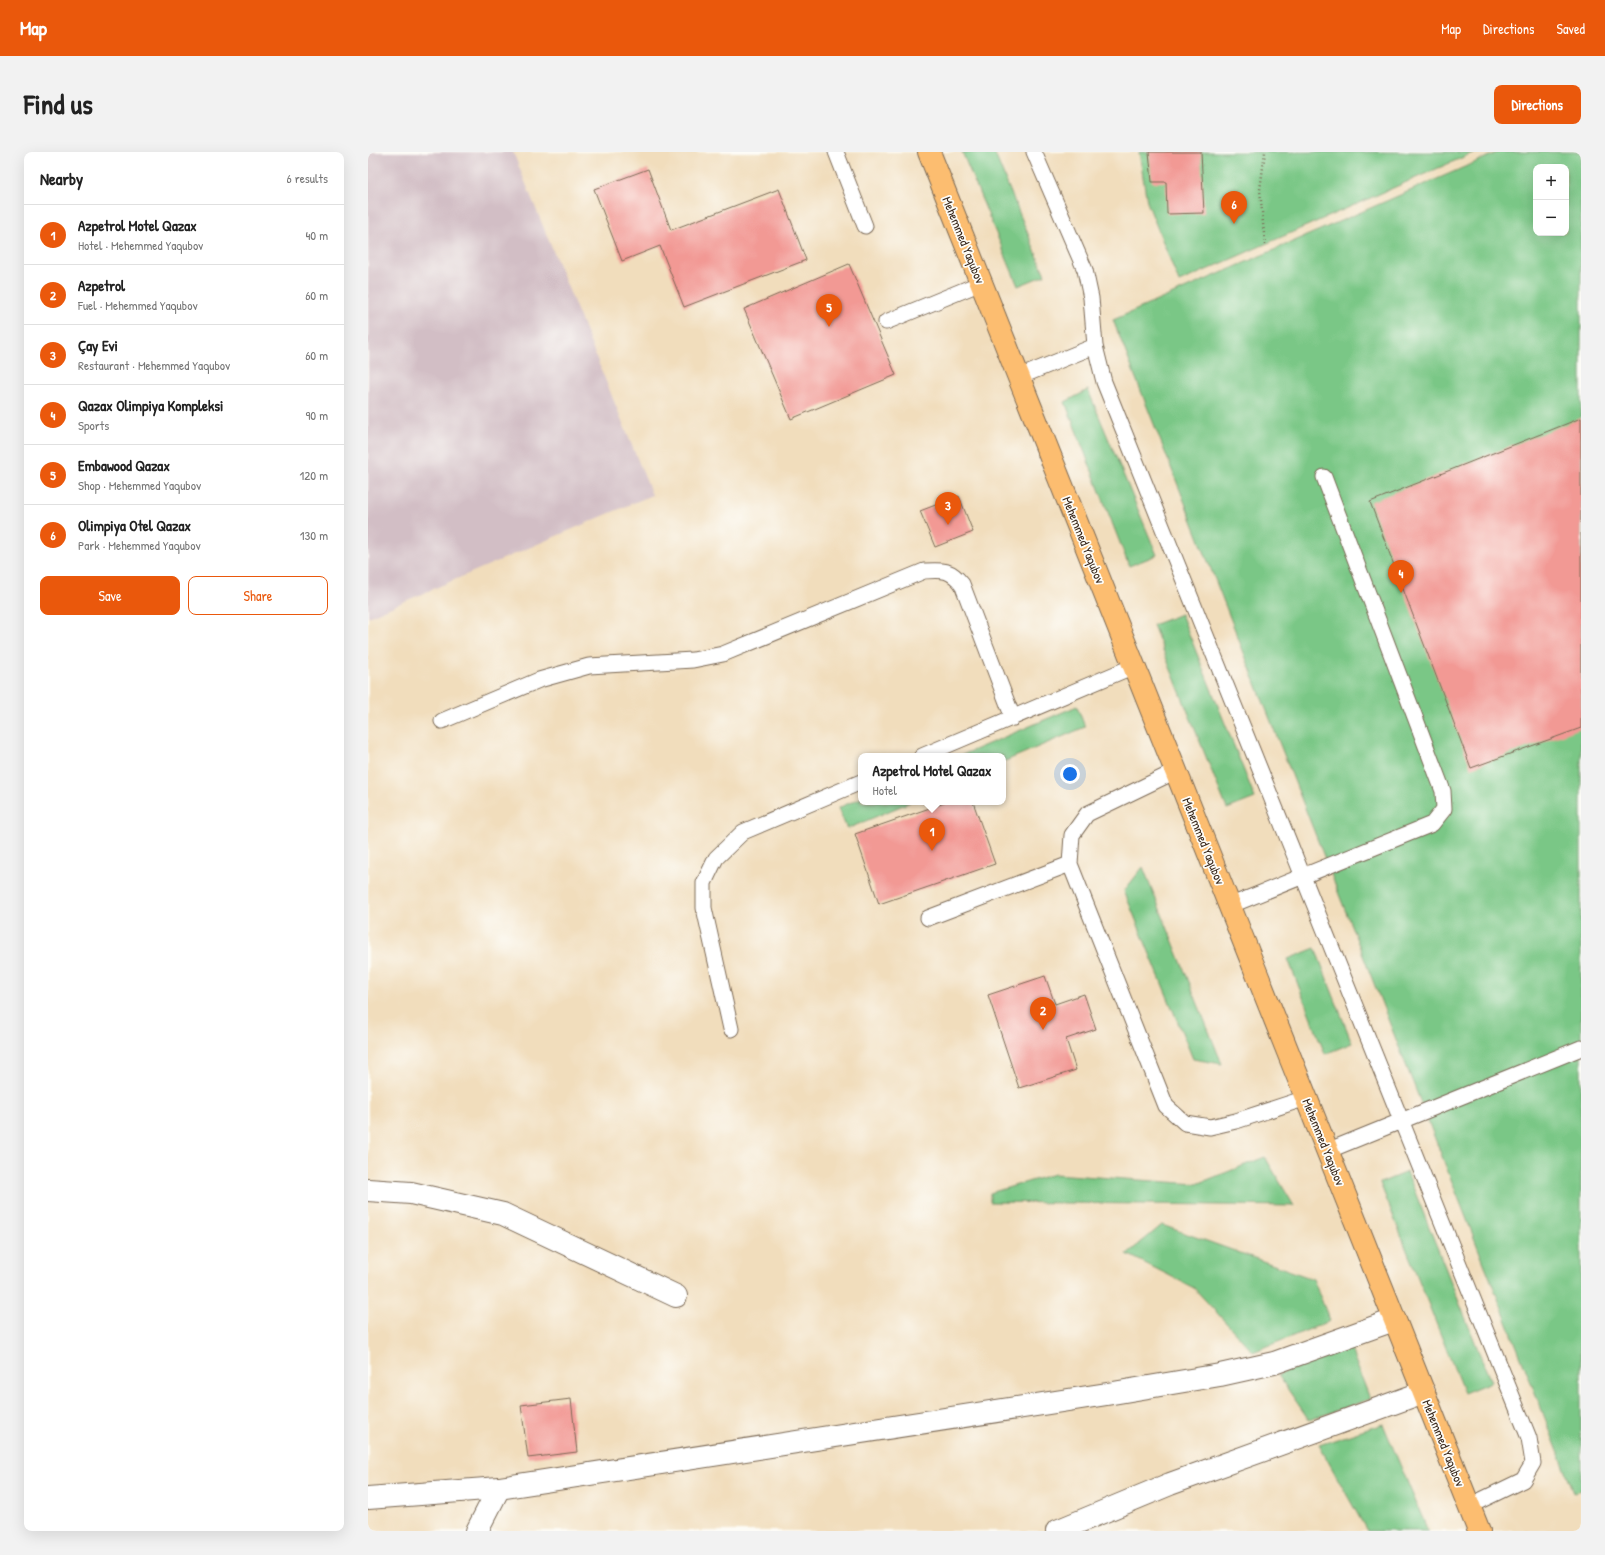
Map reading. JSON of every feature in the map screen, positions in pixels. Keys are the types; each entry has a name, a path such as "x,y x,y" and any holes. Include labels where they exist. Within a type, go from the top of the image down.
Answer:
{"main road":[{"name":"Mehemmed Yaqubov","path":"929,152 1479,1531"}],"street":[{"path":"368,1190 411,1193 503,1214 676,1296"},
{"path":"368,1498 499,1488 1108,1394 1220,1375 1274,1363 1394,1320"},
{"path":"1057,1531 1170,1484 1424,1392"},
{"path":"477,1531 499,1488"}],"lane":[{"path":"836,152 865,226"},
{"path":"1034,152 1085,270 1091,298 1095,346 1104,382 1529,1438 1533,1463 1523,1480 1469,1506"},
{"path":"886,322 981,283"},
{"path":"1018,377 1095,346"},
{"path":"1230,906 1432,824 1444,809 1443,791 1324,477"},
{"path":"442,721 540,680 589,666 693,660 723,654 924,571 938,570 954,574 962,584 1012,718"},
{"path":"929,753 1134,666"},
{"path":"1176,771 1087,814 1072,835 1070,864 1166,1106 1185,1124 1210,1127 1236,1121 1306,1098"},
{"path":"731,1029 704,908 704,883 716,858 743,832 858,783"},
{"path":"928,918 1070,864"},
{"path":"1327,1151 1581,1048"}],"path":[{"path":"1265,152 1260,190 1265,245"}],"shaded area":[{"path":"368,152 513,152 652,495 368,617"}],"green space":[{"path":"962,152 994,152 1045,275 1018,286"},
{"path":"1139,152 1475,152 1179,282 1147,202"},
{"path":"1499,152 1581,152 1581,1490 1574,1492 1113,320"},
{"path":"1088,390 1157,555 1129,566 1065,402"},
{"path":"1181,614 1255,798 1227,809 1153,625"},
{"path":"1077,706 1085,727 1006,761 1006,753 967,753"},
{"path":"858,799 858,805 903,805 847,829 838,808"},
{"path":"1143,867 1222,1064 1193,1059 1124,891"},
{"path":"1315,948 1352,1043 1325,1054 1288,959"},
{"path":"1265,1157 1294,1206 990,1202 990,1193 1054,1174 1197,1184"},
{"path":"1407,1172 1491,1382 1464,1393 1380,1183"},
{"path":"1162,1225 1313,1279 1330,1321 1253,1352 1194,1288 1127,1254"},
{"path":"1350,1347 1370,1399 1309,1420 1278,1375"},
{"path":"1383,1424 1428,1531 1367,1531 1319,1445"}],"building":[{"path":"1149,152 1201,152 1204,213 1167,214 1166,182 1152,182"},
{"path":"648,169 671,230 779,189 806,260 684,307 660,246 622,261 594,189"},
{"path":"849,264 896,375 791,419 744,309"},
{"path":"1581,418 1581,728 1471,768 1370,502"},
{"path":"959,496 973,532 935,547 920,511"},
{"path":"938,805 974,805 995,864 879,904 855,834"},
{"path":"1045,976 1055,1004 1084,994 1096,1029 1066,1039 1076,1070 1019,1088 988,995"},
{"path":"571,1399 577,1452 528,1458 521,1405"}],"place":[{"name":"Olimpiya Otel Qazax","path":"1234,224"},
{"name":"Embawood Qazax","path":"829,327"},
{"name":"Çay Evi","path":"948,525"},
{"name":"Qazax Olimpiya Kompleksi","path":"1401,593"},
{"name":"Azpetrol Motel Qazax","path":"932,851"},
{"name":"Azpetrol","path":"1043,1030"}]}
